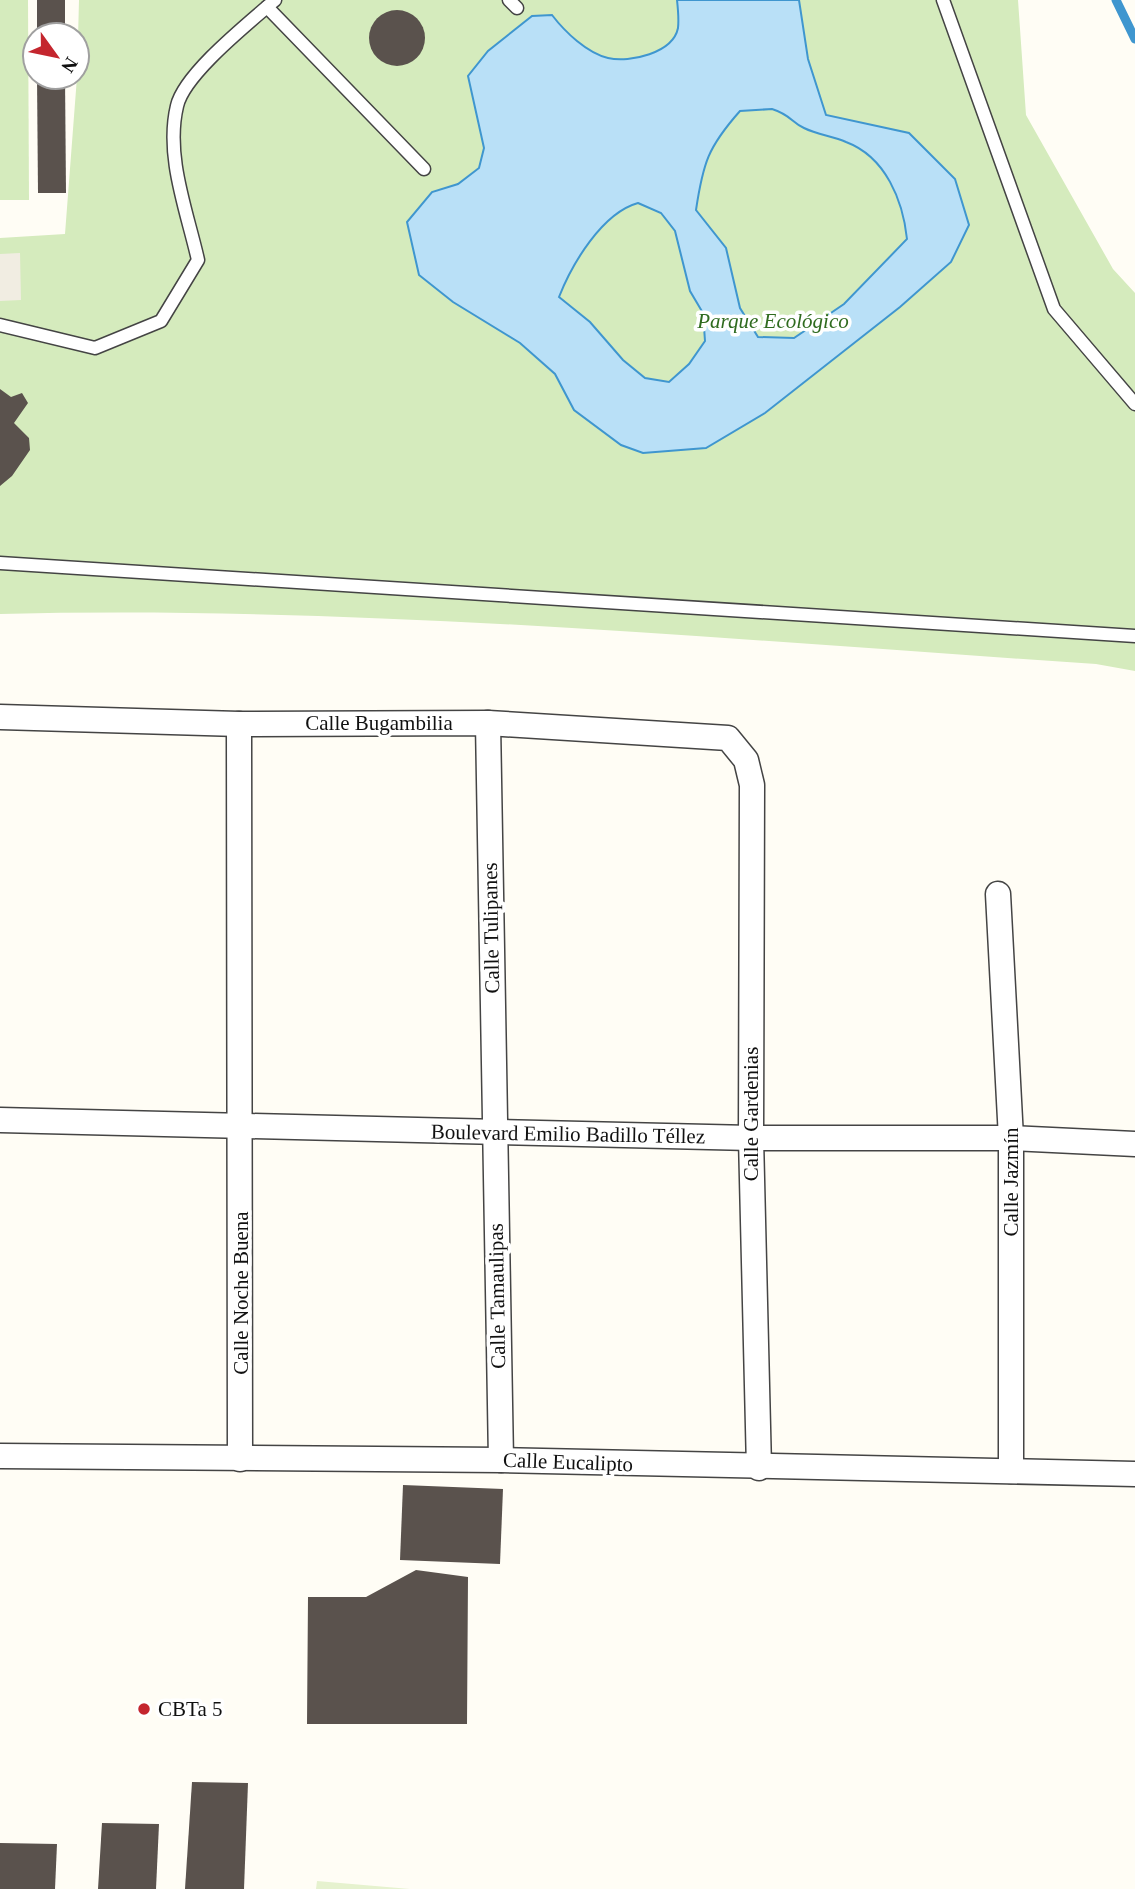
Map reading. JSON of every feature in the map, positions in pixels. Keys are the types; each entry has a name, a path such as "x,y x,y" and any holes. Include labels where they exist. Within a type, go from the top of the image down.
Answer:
{"street":[{"name":"Calle Bugambilia","path":"0,717 239,724 488,723 729,738 746,760"},
{"name":"Calle Tulipanes","path":"488,723 494,1132"},
{"name":"Calle Noche Buena","path":"239,724 240,1459"},
{"name":"Calle Gardenias","path":"746,760 752,785 751,1138 759,1468"},
{"name":"Calle Jazmín","path":"998,894 1012,1138 1011,1471"},
{"name":"Boulevard Emilio Badillo Téllez","path":"0,1120 751,1138 1012,1138 1135,1144"},
{"name":"Calle Tamaulipas","path":"494,1132 501,1460"},
{"name":"Calle Eucalipto","path":"0,1456 501,1460 759,1468 1135,1474"}],"lane":[{"path":"943,0 1055,309 1135,404"},
{"path":"0,325 95,348 161,321 198,260 173,149 177,103 210,57 271,3 424,169"},
{"path":"0,563 1135,636"}],"green space":[{"path":"0,0 28,0 28,21 21,21 21,91 28,91 29,200 0,200"},
{"name":"Parque Ecológico","path":"79,0 1018,0 1026,115 1113,269 1135,293 1135,671 1096,664 685,635 411,620 137,613 0,614 0,238 65,234 76,91 91,91 91,21 78,21"},
{"path":"317,1881 410,1889 316,1889"}],"shaded area":[{"path":"20,253 21,300 0,301 0,254"}],"water":[{"path":"677,0 799,0 808,59 826,115 909,133 955,179 969,225 951,262 900,307 765,413 706,448 643,453 621,445 574,410 555,374 520,343 453,302 419,275 407,222 432,192 458,184 479,168 484,148 468,76 488,51 532,16 552,15 570,35 592,52 617,59 638,57 659,50 674,37 678,28","holes":["772,109 800,126 846,142 872,158 890,182 901,210 907,239 844,304 794,338 758,337 740,308 726,248 696,210 701,180 709,156 721,135 740,111","638,203 661,213 675,231 690,291 703,313 705,341 689,364 669,382 645,378 623,360 590,322 559,297 590,241 612,217"]}],"building":[{"path":"37,0 65,0 65,21 37,21"},
{"path":"397,10 408,12 417,18 423,27 423,49 417,58 408,64 397,66 386,64 377,58 371,49 369,38 371,27 377,18 386,12"},
{"path":"37,91 65,91 66,193 38,193"},
{"path":"0,389 11,397 22,393 28,403 14,423 29,438 30,450 12,476 0,486"},
{"path":"403,1485 503,1489 500,1564 400,1560"},
{"path":"416,1570 468,1577 467,1724 307,1724 308,1597 366,1597"},
{"path":"192,1782 248,1783 244,1889 185,1889"},
{"path":"102,1823 159,1824 156,1889 98,1889"},
{"path":"0,1843 57,1844 55,1889 0,1889"}],"waterway":[{"path":"1116,0 1135,39"}],"place":[{"name":"CBTa 5","path":"144,1709"}]}
